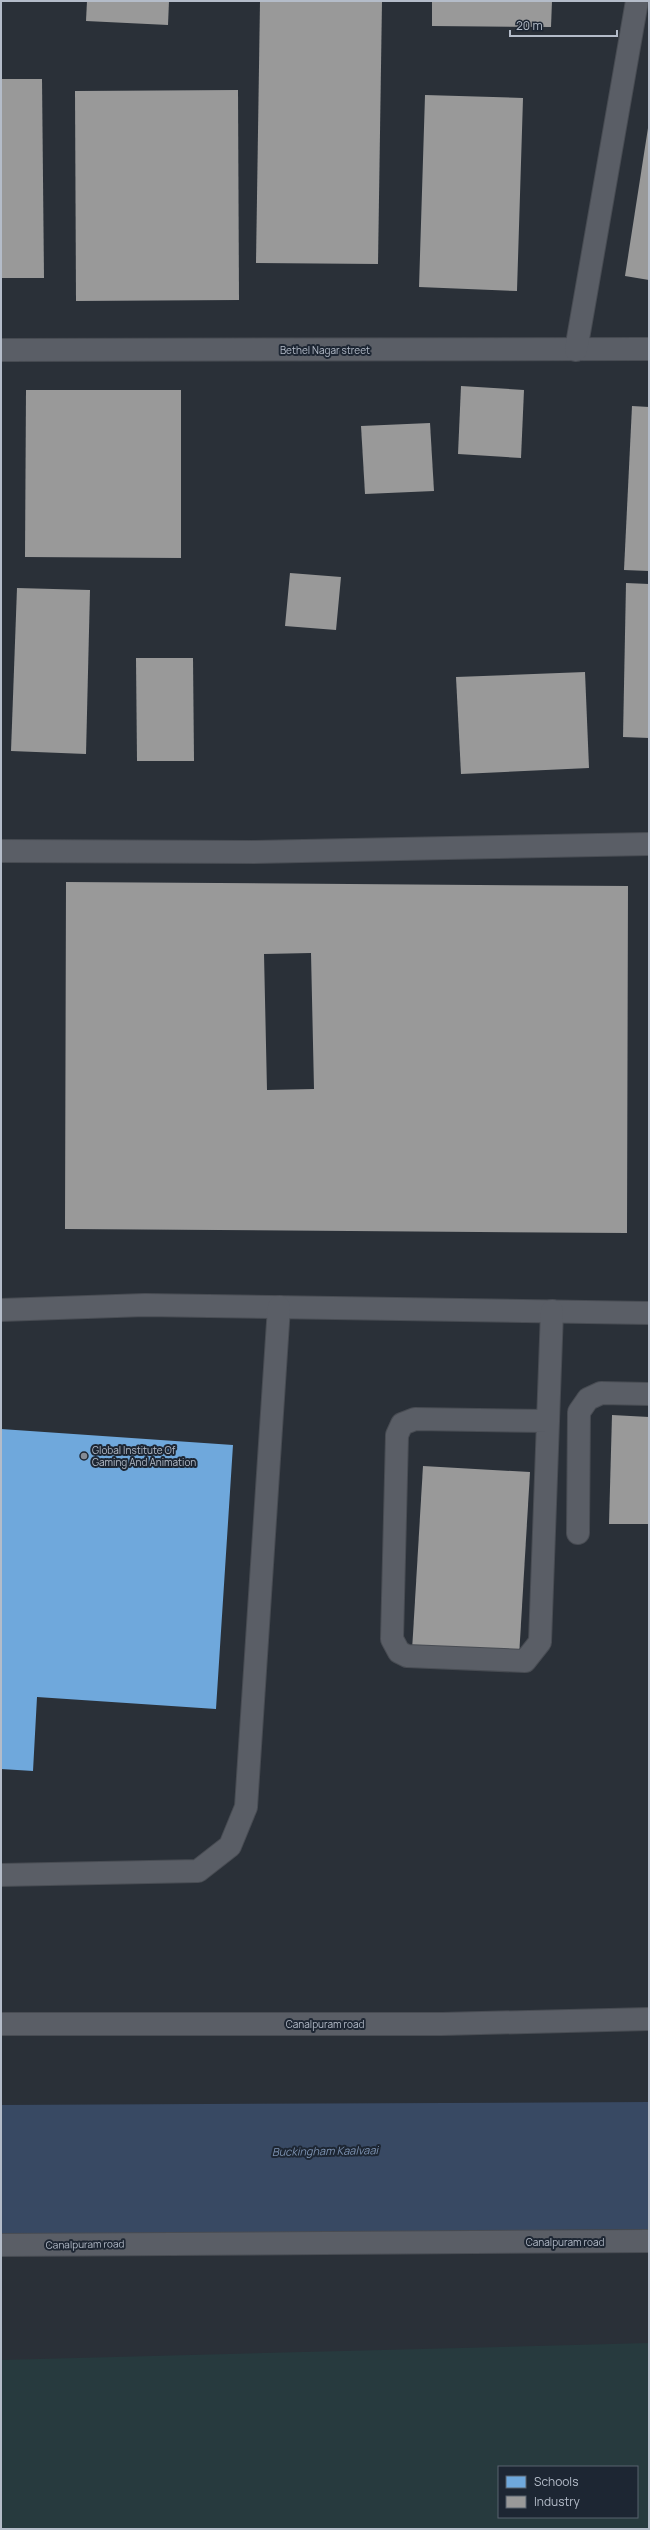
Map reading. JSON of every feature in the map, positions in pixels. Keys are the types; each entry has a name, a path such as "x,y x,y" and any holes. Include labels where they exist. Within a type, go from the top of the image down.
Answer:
{"street":[{"path":"576,350 637,1"},
{"name":"Bethel Nagar street","path":"1,350 649,349"},
{"path":"1,851 253,852 649,844"},
{"path":"1,1310 145,1306 649,1313"},
{"path":"1,1875 198,1871 230,1846 246,1808 279,1307"},
{"path":"548,1421 415,1419 402,1424 397,1435 392,1639 399,1652 407,1656 525,1661 540,1642 552,1311"},
{"path":"578,1533 579,1412 588,1399 601,1393 649,1394"},
{"name":"Canalpuram road","path":"1,2024 442,2024 649,2019"},
{"name":"Canalpuram road","path":"1,2245 649,2241"}],"green space":[{"path":"649,2343 649,2529 1,2529 1,2360"}],"water":[{"name":"Buckingham Kaalvaai","path":"649,2102 649,2229 1,2235 1,2105"}],"building: Schools":[{"path":"1,1429 233,1445 216,1709 37,1697 33,1771 1,1769"}],"building: Industry":[{"path":"87,1 169,1 168,25 86,21"},
{"path":"260,1 382,1 378,264 256,263"},
{"path":"432,1 552,1 551,27 432,26"},
{"path":"1,79 42,79 44,278 1,278"},
{"path":"238,90 239,300 76,301 75,91"},
{"path":"425,95 523,98 517,291 419,287"},
{"path":"649,128 649,280 625,276"},
{"path":"461,386 524,390 521,458 458,454"},
{"path":"26,390 181,390 181,558 25,557"},
{"path":"632,406 649,407 649,571 624,570"},
{"path":"430,423 434,491 365,494 361,426"},
{"path":"290,573 341,577 336,630 285,626"},
{"path":"626,583 649,584 649,738 623,737"},
{"path":"17,588 90,590 86,754 11,751"},
{"path":"136,658 193,658 194,761 137,761"},
{"path":"585,672 589,768 461,774 456,677"},
{"path":"66,882 628,886 627,1233 65,1229","holes":["311,953 314,1089 267,1090 264,954"]},
{"path":"612,1415 649,1417 649,1524 609,1524"},
{"path":"423,1466 530,1472 519,1657 412,1651"}],"place":[{"name":"Global Institute Of Gaming And Animation","path":"84,1456"}]}
